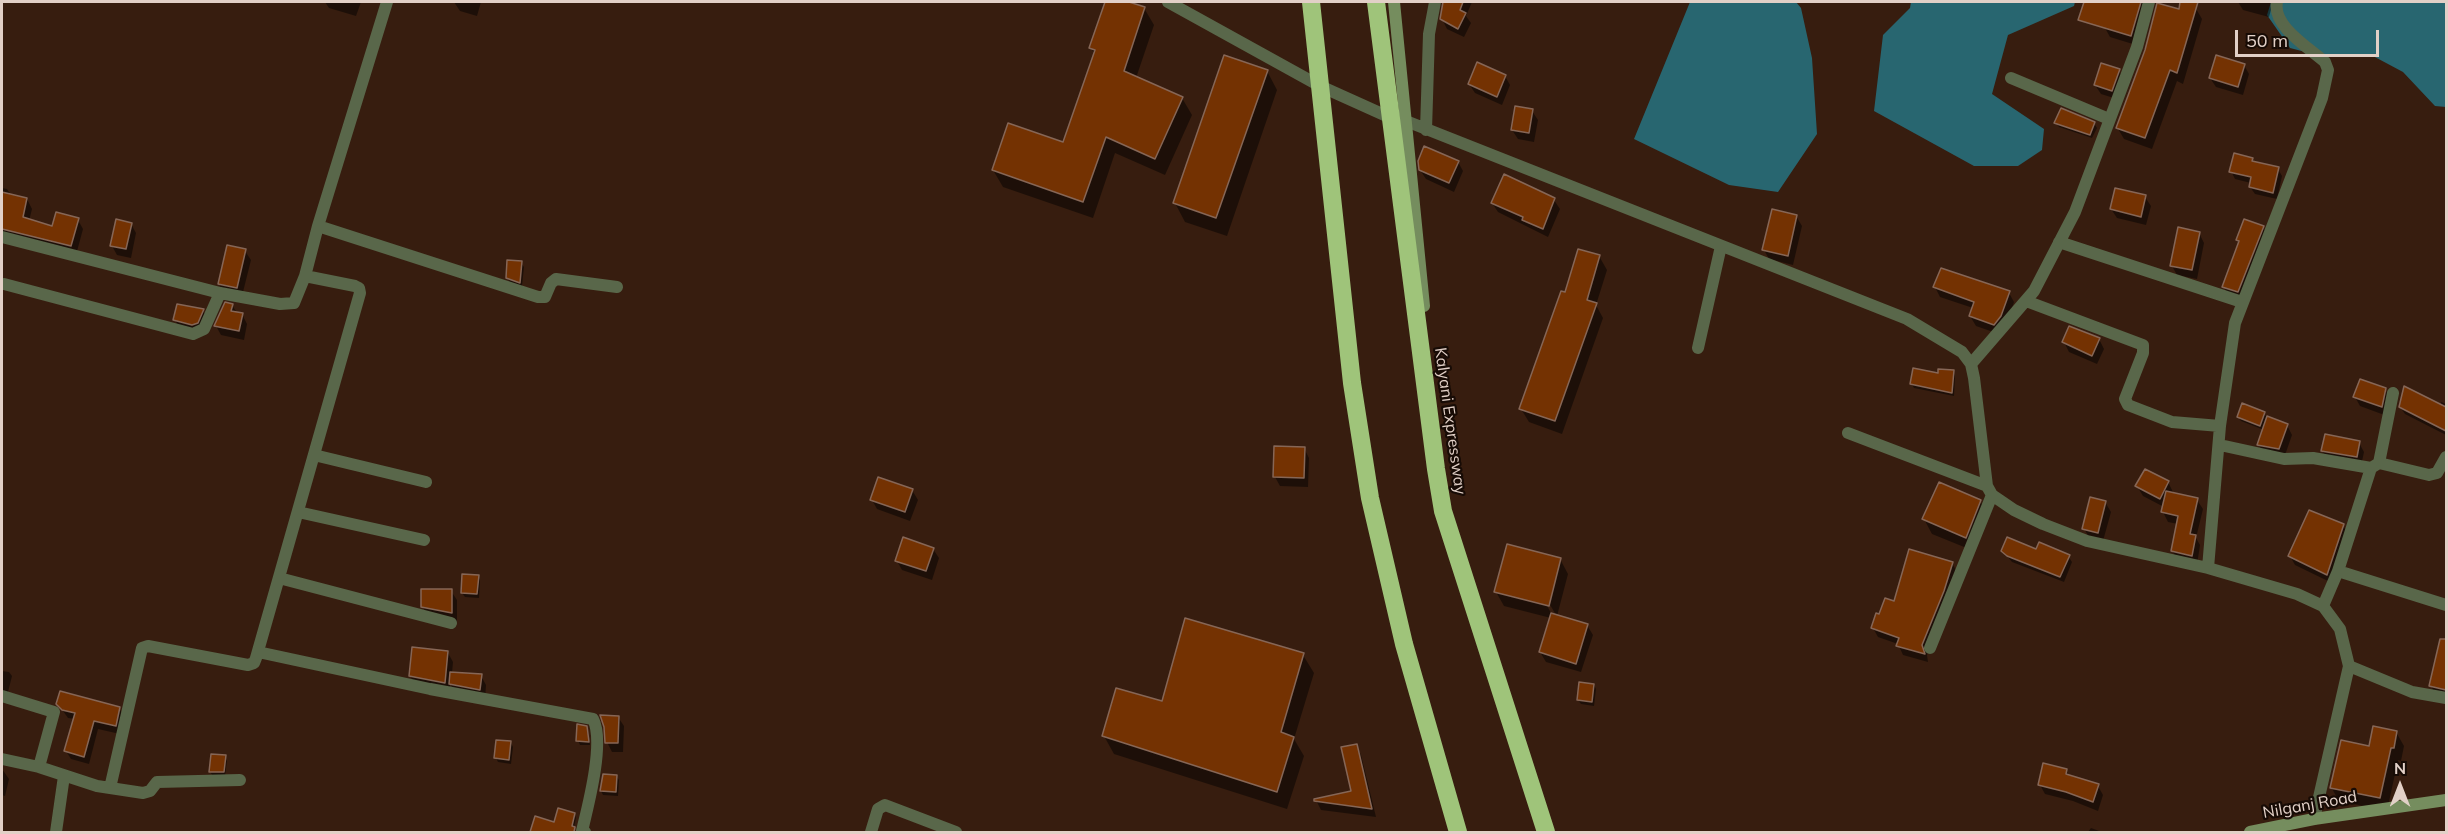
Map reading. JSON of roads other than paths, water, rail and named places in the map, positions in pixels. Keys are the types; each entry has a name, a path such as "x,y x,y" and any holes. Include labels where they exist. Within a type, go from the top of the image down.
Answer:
{"highway":[{"path":"1311,2 1352,383 1370,498 1404,645 1458,832"},
{"name":"Kalyani Expressway","path":"1376,2 1398,120 1436,469 1443,511 1546,832"}],"street":[{"path":"2,237 220,293 291,304 298,297 305,276 318,226 387,2"},
{"path":"1168,2 1320,86 1398,120 1907,319 1962,352 1971,364 1974,378 1990,490 1930,648"},
{"path":"1394,2 1398,120"},
{"path":"1425,130 1429,34 1435,2"},
{"path":"1971,364 2034,291 2074,212 2137,47 2149,2"},
{"path":"2208,568 2220,426 2235,323 2263,256 2318,108 2328,69 2325,62 2281,23 2276,12 2277,2"},
{"path":"2011,78 2109,119"},
{"path":"318,226 533,296 545,297 551,283 556,279 617,287"},
{"path":"2059,242 2242,302"},
{"path":"1698,348 1721,246"},
{"path":"110,788 142,648 148,646 248,665 254,663 360,291 355,286 305,276"},
{"path":"4,284 193,334 204,329 220,293"},
{"path":"2026,301 2143,345 2143,353 2125,399 2128,405 2172,422 2220,426"},
{"path":"2323,606 2338,571 2375,466 2393,393"},
{"path":"1848,433 1990,490 2014,510 2087,541 2208,568 2297,594 2323,606 2340,630 2349,666 2314,819"},
{"path":"2220,445 2284,459 2313,458 2429,475 2437,473 2446,457"},
{"path":"314,455 426,482"},
{"path":"298,512 424,540"},
{"path":"2338,571 2446,605"},
{"path":"279,578 451,623"},
{"path":"258,652 429,689 593,719 596,729 596,759 582,831 585,832"},
{"path":"2349,666 2412,692 2446,698"},
{"path":"2,696 54,712 39,767"},
{"path":"2,759 39,767 110,788 143,793 147,793 157,782 240,780"},
{"path":"56,832 64,776"},
{"name":"Nilganj Road","path":"2250,832 2283,830 2314,819 2446,800"},
{"path":"871,832 878,809 885,805 956,832"}],"water":[{"path":"1690,2 1796,2 1801,8 1812,58 1817,134 1778,192 1729,185 1634,139"},
{"path":"1911,2 2075,2 2074,6 2008,35 1992,94 2044,129 2042,150 2018,166 1974,166 1874,111 1883,35 1910,8"},
{"path":"2271,2 2446,2 2446,107 2435,106 2403,72 2373,56 2321,56 2290,48 2267,15"}]}
